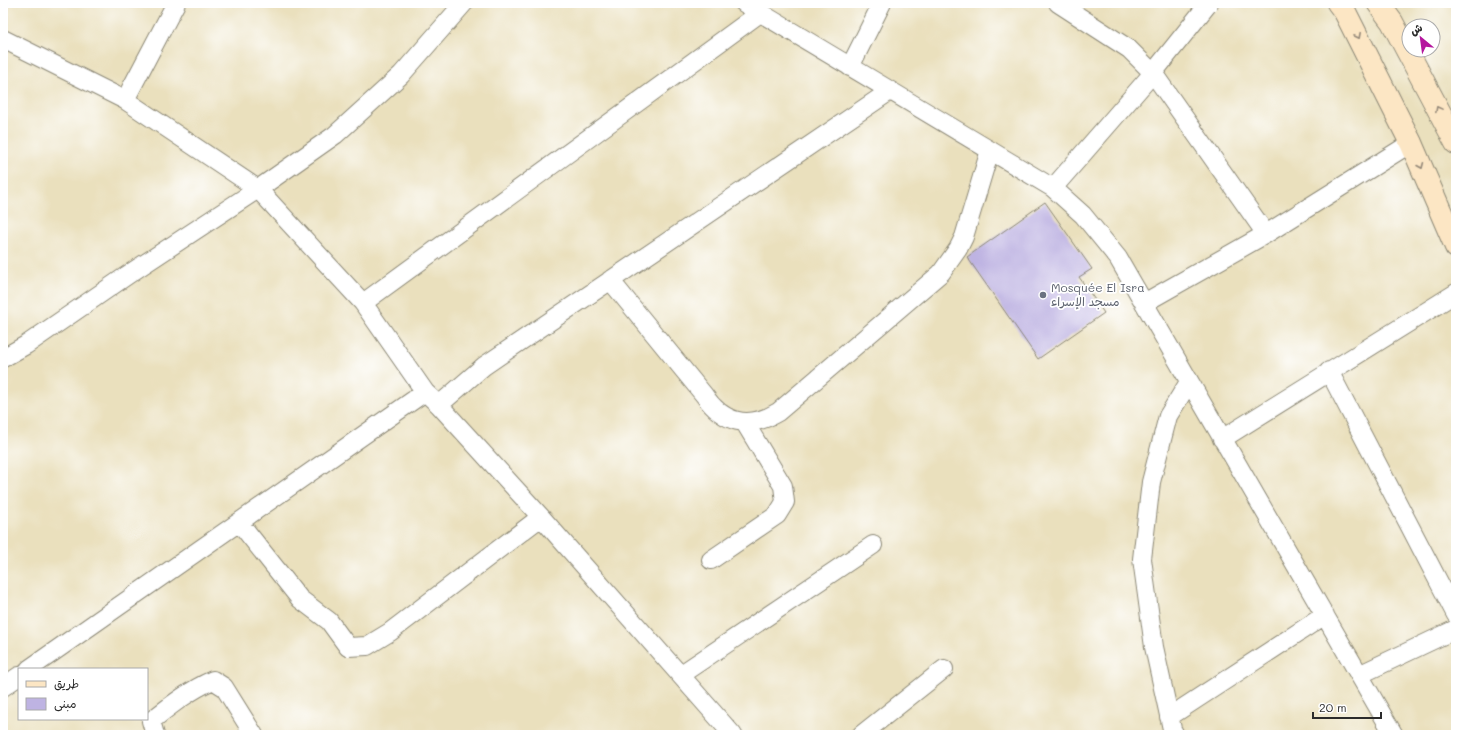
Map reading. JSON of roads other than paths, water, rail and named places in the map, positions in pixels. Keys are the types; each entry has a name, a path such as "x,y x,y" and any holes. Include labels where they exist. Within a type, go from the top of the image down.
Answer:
{"main road":[{"path":"1338,3 1345,12 1411,143 1456,247"},
{"path":"1378,3 1392,22 1456,143"}],"street":[{"path":"124,100 176,3"},
{"path":"3,358 26,345 129,274 258,189 335,135 401,75 464,3"},
{"path":"744,3 1053,188 1083,215 1118,258 1394,735"},
{"path":"850,67 882,3"},
{"path":"1058,3 1129,49 1153,73 1266,234"},
{"path":"1053,188 1153,73 1210,3"},
{"path":"363,303 760,13"},
{"path":"3,40 124,100 258,189 363,303 425,392 439,405 541,517 733,735"},
{"path":"439,405 484,366 890,91"},
{"path":"1144,303 1266,234 1411,143"},
{"path":"610,280 704,395 711,406 732,420 745,423 756,422 768,418 778,412 941,273 958,250 964,237 990,150"},
{"path":"1222,439 1456,293"},
{"path":"1329,372 1456,615"},
{"path":"1175,735 1169,717 1154,647 1142,559 1151,482 1168,416 1189,382"},
{"path":"31,668 425,392"},
{"path":"711,560 777,515 785,502 783,486 745,423"},
{"path":"239,522 300,599 329,621 348,647 367,646 390,632 541,517"},
{"path":"680,675 874,545"},
{"path":"1169,717 1325,615"},
{"path":"1359,675 1456,629"},
{"path":"861,735 944,669"},
{"path":"3,687 18,677"},
{"path":"155,735 151,721 169,706 203,684 213,680 224,687 254,735"}],"place":[{"name":"Mosquée El Isra مسجد الإسراء","path":"1043,295"}]}
